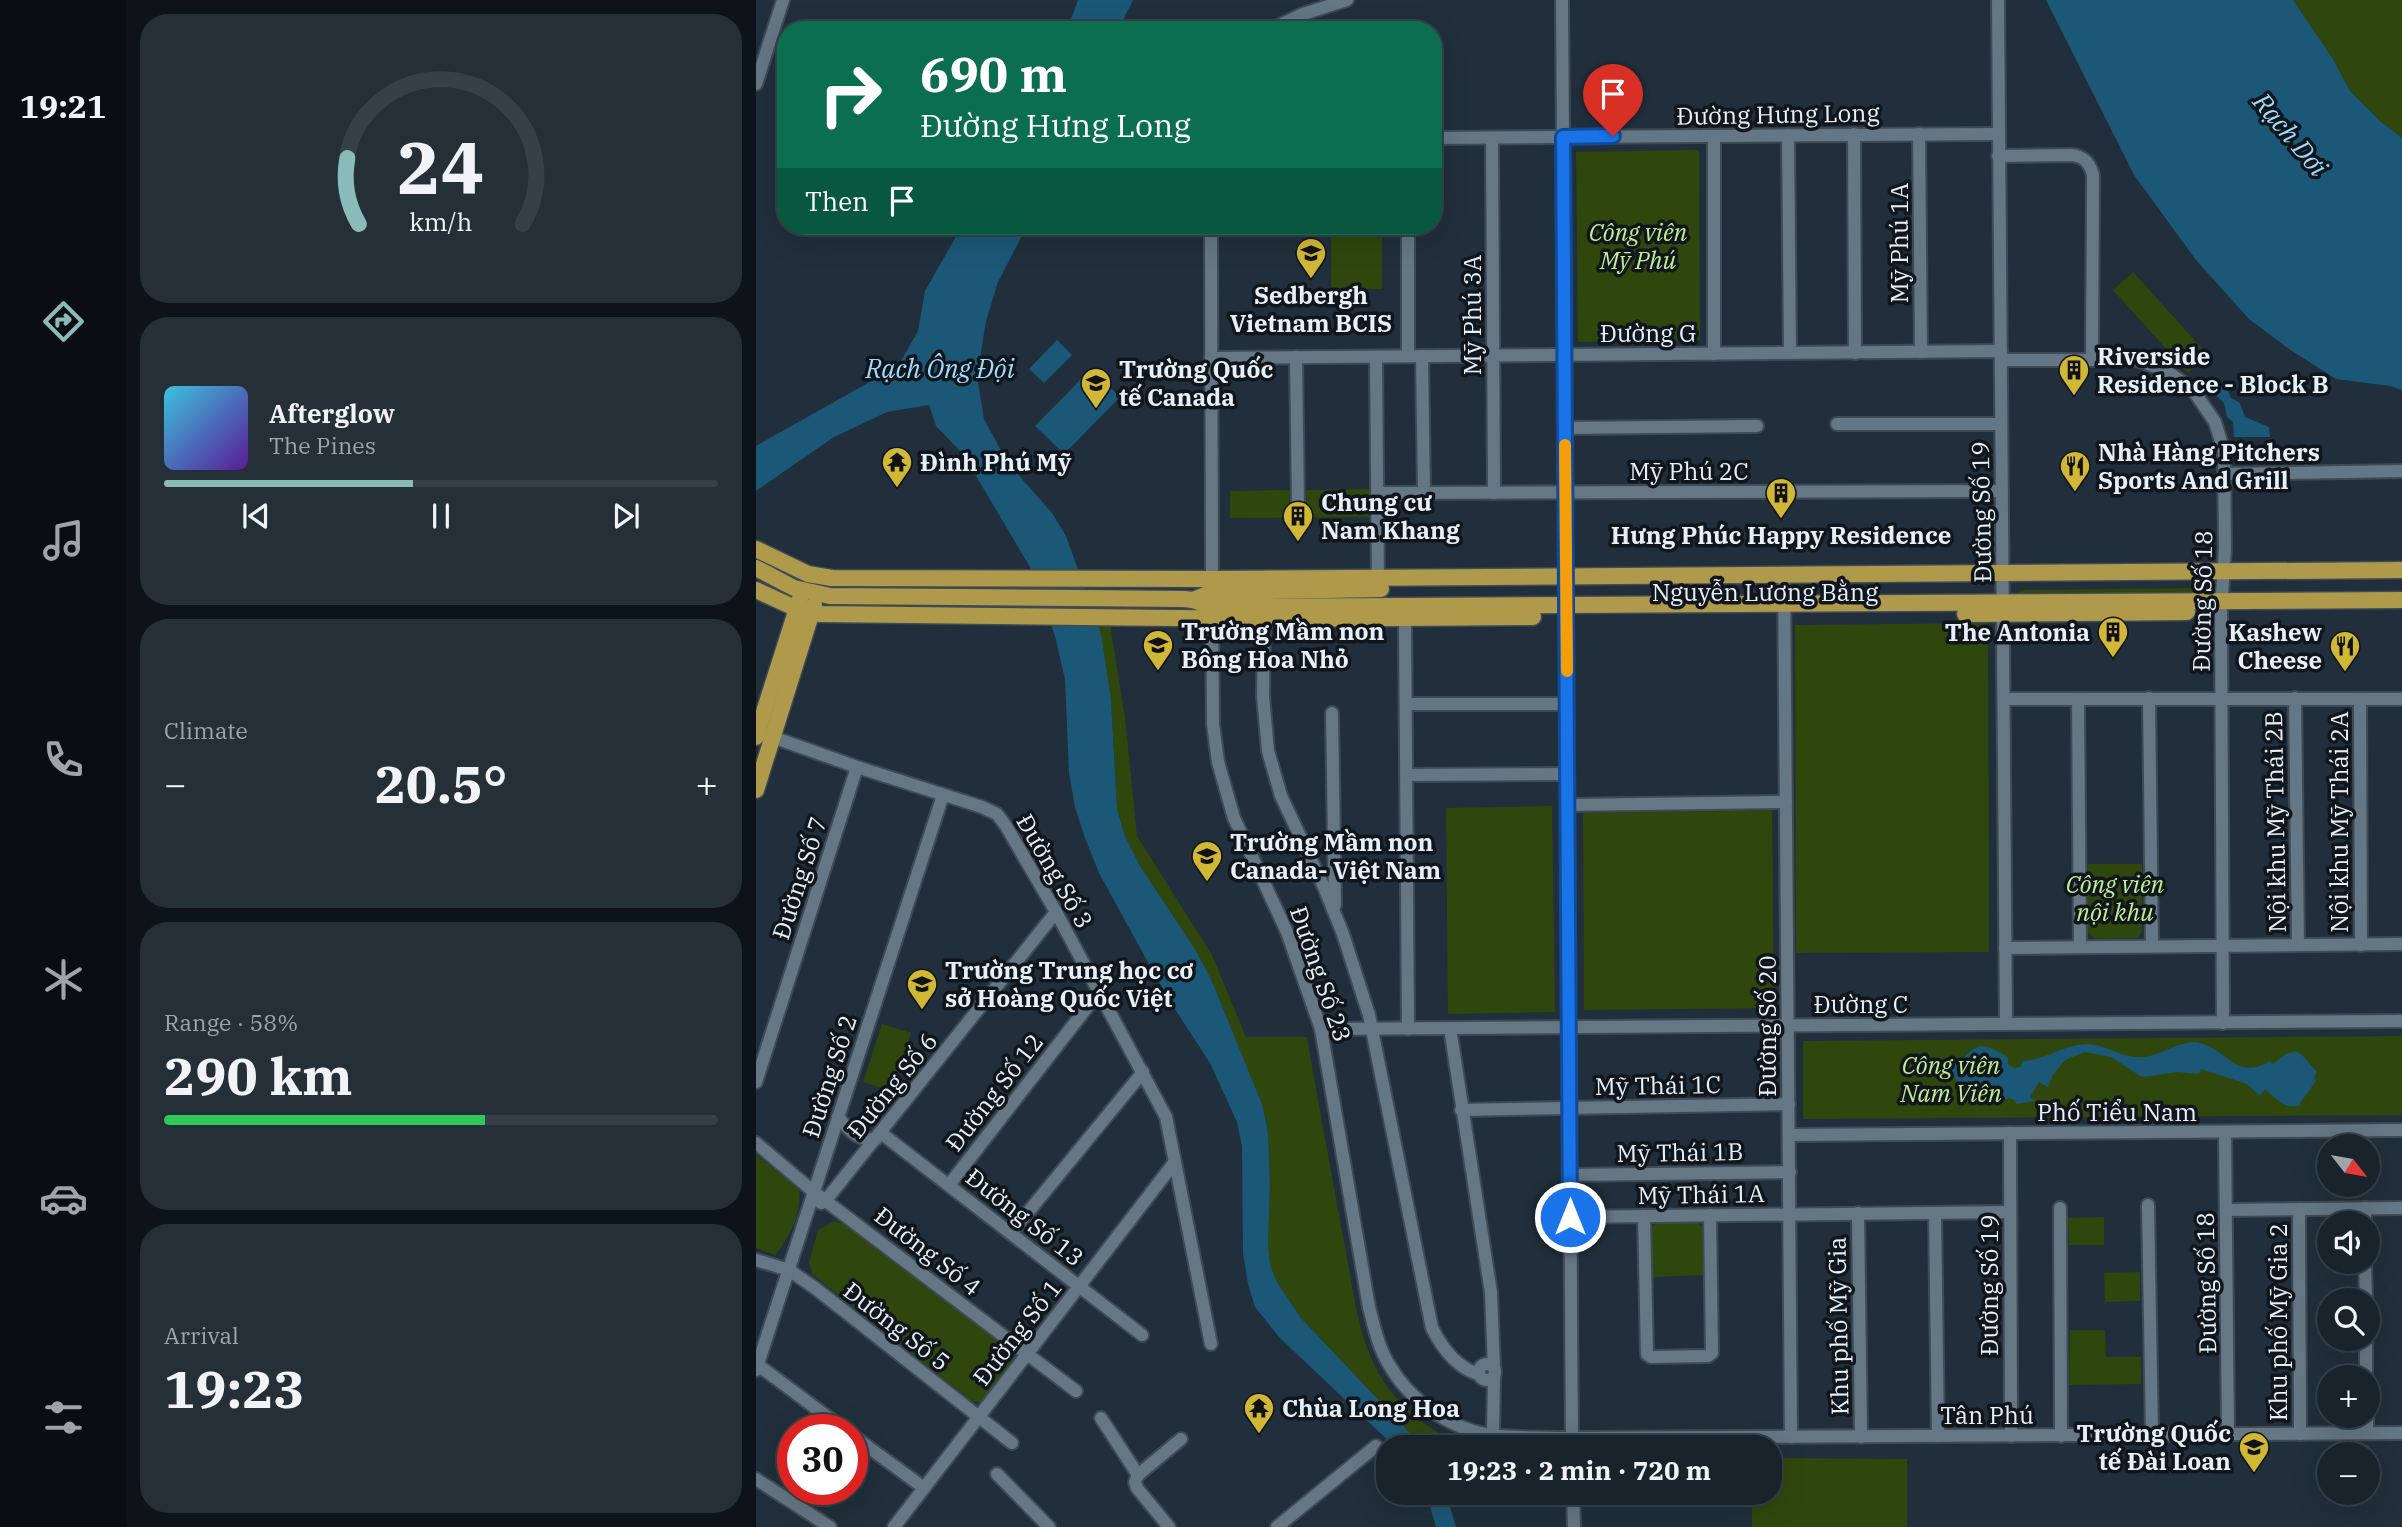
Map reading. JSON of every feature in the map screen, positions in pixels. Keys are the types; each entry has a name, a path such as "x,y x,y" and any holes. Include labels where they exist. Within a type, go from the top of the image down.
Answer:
{"main road":[{"path":"756,550 816,576 762,735 756,790"},
{"path":"756,568 810,593"},
{"name":"Nguyễn Lương Bằng","path":"2223,577 2402,570"},
{"name":"Nguyễn Lương Bằng","path":"816,576 1129,579 1212,599 1264,620 1405,619 1566,611 2221,606 2402,600"},
{"name":"Nguyễn Lương Bằng","path":"810,593 1193,600 1378,583 2223,577 2402,580"},
{"path":"756,590 804,611"},
{"name":"Nguyễn Lương Bằng","path":"804,611 1128,618 1212,599 1566,611"},
{"name":"Nguyễn Lương Bằng","path":"2221,606 2402,610"}],"street":[{"path":"756,84 783,0"},
{"path":"1287,21 1303,13 1347,0"},
{"path":"1562,0 1572,1435"},
{"name":"Đường Số 19","path":"1998,0 2006,1024"},
{"path":"1854,134 1855,353"},
{"name":"Mỹ Phú 1A","path":"1919,134 1921,352"},
{"name":"Đường Hưng Long","path":"1442,138 1998,134"},
{"path":"1788,135 1790,353"},
{"path":"1714,136 1714,354"},
{"name":"Mỹ Phú 3A","path":"1492,138 1494,493"},
{"path":"1998,156 2071,155 2081,157 2090,165 2092,358"},
{"name":"Đường Số 23","path":"1210,235 1213,724 1222,782 1242,836 1287,932 1321,1029 1369,1307 1384,1355 1399,1379 1426,1406 1457,1425 1493,1435"},
{"path":"1408,235 1408,356"},
{"name":"Đường G","path":"1211,358 1921,352 2001,356"},
{"path":"1422,356 1424,493"},
{"name":"Đường Số 18","path":"2001,356 2143,361 2167,371 2188,385 2210,412 2218,430 2224,451 2221,606 2223,1023"},
{"path":"1296,357 1298,505"},
{"path":"1376,357 1378,583"},
{"path":"1837,424 2001,424"},
{"path":"1565,428 1757,426"},
{"path":"2224,474 2402,471"},
{"name":"Mỹ Phú 2C","path":"1377,493 2002,491"},
{"name":"Đường Số 20","path":"1784,580 1791,1437"},
{"path":"1405,619 1408,1029"},
{"path":"1264,620 1264,718 1272,766 1287,812 1335,914 1352,958 1372,1029 1429,1319 1447,1352 1463,1366 1478,1374 1479,1368 1485,1364 1494,1373"},
{"path":"2149,698 2152,946"},
{"name":"Nội khu Mỹ Thái 2B","path":"2295,698 2298,945"},
{"path":"2004,699 2402,699"},
{"path":"2078,699 2080,947"},
{"name":"Nội khu Mỹ Thái 2A","path":"2360,699 2361,945"},
{"path":"1406,704 1567,704"},
{"path":"1332,713 1335,914"},
{"name":"Đường Số 3","path":"762,735 997,814 1056,912 1166,1117 1211,1344"},
{"name":"Đường Số 7","path":"756,1082 856,767"},
{"path":"1406,775 1567,774"},
{"name":"Đường Số 2","path":"757,1367 943,795"},
{"path":"1567,805 1786,802"},
{"name":"Đường Số 6","path":"807,1211 826,1200 1056,912"},
{"path":"2005,948 2402,944"},
{"name":"Đường Số 12","path":"949,1185 1099,992"},
{"name":"Đường C","path":"1321,1029 2402,1021"},
{"path":"1450,1028 1490,1293 1494,1373 1493,1435"},
{"path":"1011,1233 1143,1072"},
{"name":"Mỹ Thái 1C","path":"1461,1110 1789,1104"},
{"name":"Đường Số 13","path":"838,1117 853,1134 868,1140 878,1136 949,1185 1142,1335"},
{"name":"Phố Tiểu Nam","path":"1789,1135 2402,1130"},
{"name":"Đường Số 18","path":"2225,1132 2228,1434"},
{"name":"Đường Số 19","path":"2010,1133 2011,1436"},
{"name":"Đường Số 4","path":"756,1143 814,1192 1076,1391"},
{"name":"Đường Số 1","path":"894,1527 1174,1163"},
{"name":"Mỹ Thái 1B","path":"1570,1175 1790,1172"},
{"path":"2148,1205 2151,1435"},
{"path":"2060,1208 2061,1436"},
{"path":"2226,1210 2402,1208"},
{"name":"Khu phố Mỹ Gia 2","path":"2299,1209 2300,1434"},
{"name":"Khu phố Mỹ Gia","path":"1790,1214 2010,1212"},
{"name":"Khu phố Mỹ Gia","path":"1858,1213 1861,1437"},
{"path":"1935,1213 1938,1436"},
{"name":"Mỹ Thái 1A","path":"1570,1217 1790,1214"},
{"path":"1644,1216 1647,1354 1651,1357 1708,1356 1712,1353 1710,1215"},
{"path":"756,1260 789,1269"},
{"name":"Đường Số 5","path":"789,1269 1012,1443"},
{"path":"757,1367 823,1414"},
{"path":"1101,1418 1138,1475"},
{"path":"2367,1428 2367,1433"},
{"name":"Tân Phú","path":"1782,1437 2402,1433"},
{"path":"1169,1527 1137,1488 1136,1482 1138,1475 1181,1438"},
{"path":"1277,1527 1376,1446"},
{"path":"868,1447 924,1488"},
{"path":"997,1474 1049,1527"},
{"path":"756,1479 830,1527"},
{"path":"1573,1505 1574,1527"}],"green space":[{"path":"2293,0 2402,0 2402,138 2380,121 2350,91 2333,59"},
{"name":"Công viên Mỹ Phú","path":"1699,150 1700,340 1578,342 1576,152"},
{"path":"1331,235 1382,235 1382,289 1331,289"},
{"path":"2133,272 2208,355 2188,373 2113,290"},
{"path":"1369,489 1369,517 1230,518 1230,491 1290,490 1290,509 1298,515 1306,508 1306,490"},
{"path":"2201,588 2203,594 2019,596 2018,593 2021,590"},
{"path":"1988,623 1989,952 1796,953 1795,625"},
{"path":"1097,624 1110,624 1125,718 1137,836 1212,955 1246,1037 1307,1037 1356,1310 1370,1356 1395,1396 1418,1418 1442,1435 1412,1435 1301,1318 1277,1282 1270,1265 1268,1245 1268,1132 1262,1104 1211,979 1195,949 1140,866 1125,836 1117,809 1111,700"},
{"path":"1552,806 1555,1012 1448,1014 1446,808"},
{"path":"1772,810 1774,1008 1584,1010 1583,813"},
{"name":"Công viên nội khu","path":"2088,864 2142,864 2142,931 2137,938 2094,939 2088,932"},
{"path":"882,1024 911,1033 893,1092 863,1082"},
{"name":"Công viên Nam Viên","path":"2402,1036 2402,1115 1803,1119 1803,1041"},
{"path":"756,1155 799,1189 799,1207 794,1224 775,1255 756,1248"},
{"path":"2104,1217 2104,1245 2069,1245 2068,1218"},
{"path":"833,1222 842,1223 1010,1351 1012,1364 985,1399 972,1401 812,1274 809,1262 818,1230"},
{"path":"1656,1223 1698,1223 1704,1228 1705,1275 1652,1277 1651,1228"},
{"path":"2140,1272 2140,1301 2105,1302 2104,1273"},
{"path":"2070,1330 2105,1330 2106,1357 2141,1357 2141,1384 2069,1385"},
{"path":"1782,1458 1907,1459 1907,1527 1752,1527 1752,1505 1782,1505"}],"water":[{"path":"1078,0 1133,0 1122,21 1070,21"},
{"name":"Rạch Dơi","path":"2046,0 2293,0 2333,59 2350,91 2380,121 2402,138 2402,390 2336,379 2249,319 2196,260 2134,175"},
{"name":"Rạch Ông Đội","path":"957,235 1022,235 998,282 986,321 977,377 984,419 1007,462 1052,513 1066,536 1101,634 1111,700 1117,809 1125,836 1140,866 1195,949 1211,979 1262,1104 1268,1132 1268,1245 1270,1265 1277,1282 1301,1318 1412,1435 1382,1435 1279,1337 1255,1307 1243,1253 1242,1146 1237,1122 1210,1063 1167,997 1099,873 1085,838 1075,807 1069,773 1065,679 1055,636 1030,567 963,454 936,426 929,405 887,412 834,437 756,491 756,446 898,366 918,331 925,291"},
{"path":"1057,340 1072,355 1044,383 1029,369"},
{"path":"1091,369 1120,397 1064,454 1035,426"},
{"path":"2220,386 2227,388 2231,398 2240,403 2245,417 2269,427 2270,437 2234,437 2233,422 2227,417 2224,403 2215,394 2215,389"},
{"path":"2196,1042 2207,1045 2232,1062 2248,1068 2270,1061 2273,1064 2286,1054 2296,1051 2317,1072 2314,1077 2316,1081 2301,1105 2290,1106 2281,1103 2265,1089 2260,1096 2247,1084 2201,1069 2199,1074 2178,1072 2142,1077 2111,1057 2085,1052 2065,1060 2052,1076 2048,1087 2039,1082 2030,1097 2035,1101 2017,1104 2009,1098 1987,1102 1969,1086 1964,1090 1951,1068 1951,1059 1958,1064 1971,1051 1981,1046 2008,1057 2008,1065 2015,1068 2020,1067 2023,1061 2078,1045 2101,1046 2137,1057 2151,1056 2182,1044"},
{"path":"1430,1505 1450,1505 1456,1527 1436,1527"}],"slow traffic":[{"path":"1565,445 1567,671"}],"place":[{"name":"Sedbergh Vietnam BCIS","path":"1311,280"},
{"name":"Riverside Residence - Block B","path":"2074,397"},
{"name":"Trường Quốc tế Canada","path":"1096,410"},
{"name":"Đình Phú Mỹ","path":"897,489"},
{"name":"Nhà Hàng Pitchers Sports And Grill","path":"2075,493"},
{"name":"Hưng Phúc Happy Residence","path":"1781,520"},
{"name":"Chung cư Nam Khang","path":"1298,543"},
{"name":"The Antonia","path":"2113,659"},
{"name":"Trường Mầm non Bông Hoa Nhỏ","path":"1158,672"},
{"name":"Kashew Cheese","path":"2345,673"},
{"name":"Trường Mầm non Canada- Việt Nam","path":"1207,883"},
{"name":"Trường Trung học cơ sở Hoàng Quốc Việt","path":"922,1011"},
{"name":"Chùa Long Hoa","path":"1259,1435"},
{"name":"Trường Quốc tế Đài Loan","path":"2254,1474"}],"route":[{"path":"1570,1217 1563,137 1613,136"}]}
